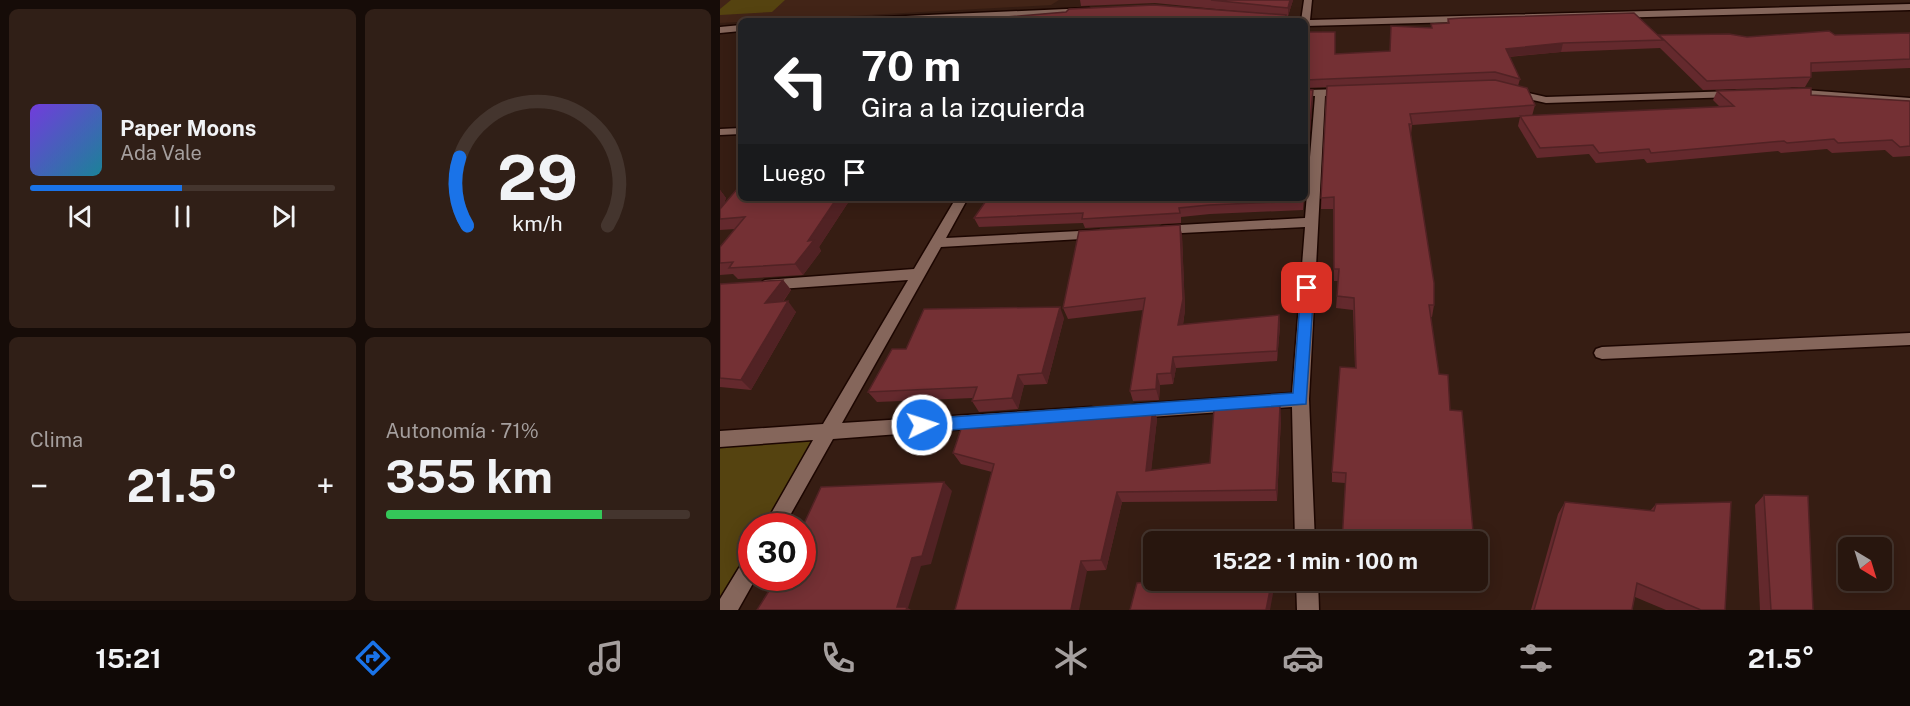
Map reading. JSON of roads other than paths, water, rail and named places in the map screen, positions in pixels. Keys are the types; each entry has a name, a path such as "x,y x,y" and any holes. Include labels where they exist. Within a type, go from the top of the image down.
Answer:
{"street":[{"path":"1064,18 1073,0"},
{"path":"1306,18 1308,0"},
{"path":"1686,0 1696,10"},
{"path":"1308,22 1910,6"},
{"path":"922,18 1101,9"},
{"path":"720,37 724,29"},
{"path":"1502,89 1546,100 1748,94"},
{"path":"1305,531 1300,399 1311,222 1312,93 1355,91"},
{"path":"1784,93 1807,92 1910,101"},
{"path":"720,132 738,131"},
{"path":"781,513 960,201"},
{"path":"1147,231 1311,222"},
{"path":"936,243 1112,233"},
{"path":"755,285 918,274"},
{"path":"1602,353 1910,339"},
{"path":"720,439 1300,399"},
{"path":"726,610 738,589"},
{"path":"1307,591 1308,610"}]}
